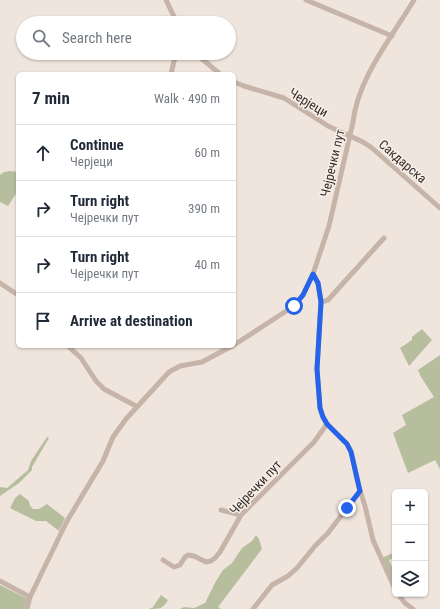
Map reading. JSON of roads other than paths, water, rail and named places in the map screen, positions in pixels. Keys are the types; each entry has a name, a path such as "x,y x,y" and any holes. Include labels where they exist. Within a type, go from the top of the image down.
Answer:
{"street":[{"path":"166,0 174,16"},
{"path":"306,0 392,36"},
{"name":"Чејречки пут","path":"313,274 329,226 354,110 364,81 414,0"},
{"path":"171,72 174,60"},
{"path":"203,60 218,72"},
{"name":"Черјеци","path":"236,83 284,98 328,126 349,137"},
{"name":"Сакдарска","path":"349,137 363,142 372,148 440,208"},
{"path":"321,302 328,300 384,238"},
{"path":"313,274 318,283 321,302 317,365 320,408 327,424 347,444 349,448 373,540 392,582"},
{"path":"236,343 294,306 303,295 313,274"},
{"path":"0,283 16,295"},
{"path":"70,348 81,358 96,381 104,389 136,406"},
{"path":"27,609 30,596 67,521 103,462 113,437 136,406 160,380 176,368 202,362 228,348"},
{"name":"Чејречки пут","path":"163,560 174,567 180,565 188,555 194,556 206,562 211,561 220,552 241,515 314,442 327,424"},
{"path":"253,609 272,585 288,576 297,568 328,533 360,491"},
{"path":"221,510 241,515"},
{"path":"0,581 30,596"},
{"path":"400,597 413,609"}]}
